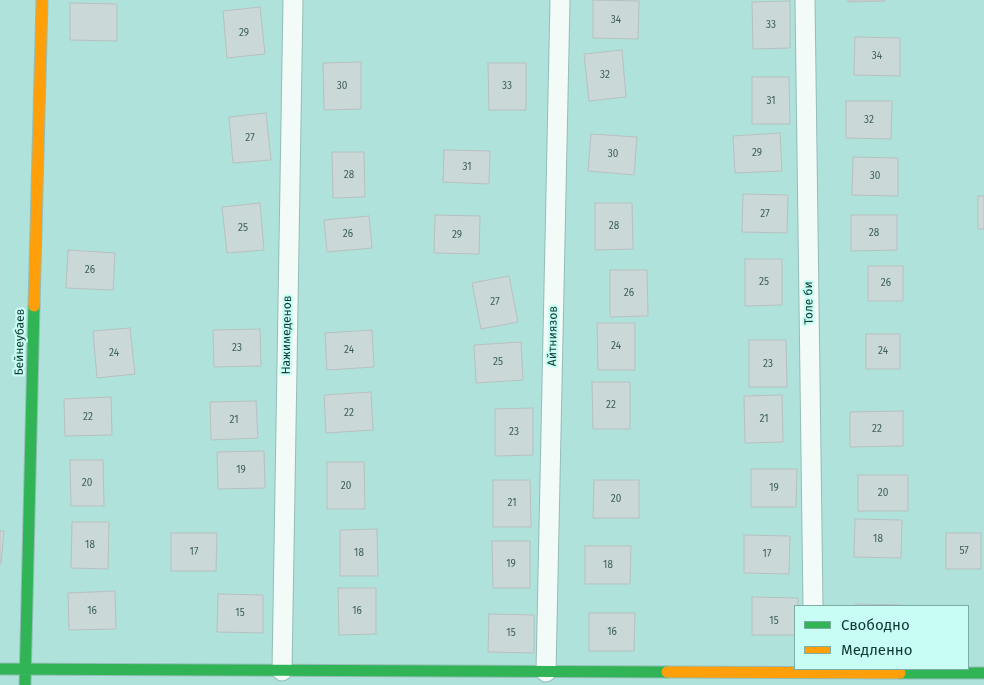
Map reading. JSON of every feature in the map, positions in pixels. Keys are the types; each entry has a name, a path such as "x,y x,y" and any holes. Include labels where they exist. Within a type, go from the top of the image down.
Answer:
{"street":[{"name":"Бейнеубаев","path":"25,685 42,0"},
{"name":"Нажимеденов","path":"282,671 292,0"},
{"name":"Айтниязов","path":"546,672 560,0"},
{"name":"Толе би","path":"805,0 813,605"},
{"path":"0,669 174,678 282,671 426,678 546,672 681,679 813,671 972,677"}],"building":[{"path":"593,0 639,1 638,39 593,38"},
{"path":"848,0 885,0 885,1 848,2"},
{"path":"790,1 790,48 753,49 752,2"},
{"path":"70,3 117,4 117,41 70,40"},
{"path":"260,7 265,54 227,58 223,11"},
{"path":"855,37 900,38 900,76 854,75"},
{"path":"622,50 626,97 589,101 584,54"},
{"path":"361,62 361,109 324,110 323,63"},
{"path":"488,63 526,63 526,110 489,110"},
{"path":"752,77 789,77 790,124 752,124"},
{"path":"846,101 892,101 891,139 846,138"},
{"path":"266,113 271,160 233,163 229,117"},
{"path":"780,133 782,171 735,173 733,136"},
{"path":"591,134 637,137 634,175 588,171"},
{"path":"444,150 490,151 489,184 443,182"},
{"path":"332,152 364,152 365,197 333,198"},
{"path":"853,157 898,158 898,196 852,195"},
{"path":"743,194 788,195 787,233 742,232"},
{"path":"978,196 984,196 984,229 978,229"},
{"path":"260,203 264,250 227,253 222,207"},
{"path":"595,203 632,203 633,249 595,250"},
{"path":"435,215 480,216 479,254 434,253"},
{"path":"851,215 897,215 897,250 851,251"},
{"path":"369,216 372,248 327,252 324,220"},
{"path":"68,250 115,253 113,290 66,288"},
{"path":"745,259 782,259 782,305 745,306"},
{"path":"868,266 903,266 903,301 868,301"},
{"path":"610,270 647,270 648,316 610,317"},
{"path":"509,276 518,322 481,329 472,283"},
{"path":"597,323 635,323 635,370 598,370"},
{"path":"130,328 135,374 97,378 93,331"},
{"path":"260,329 261,366 214,367 213,330"},
{"path":"372,330 374,367 327,370 325,333"},
{"path":"866,334 900,334 900,369 866,369"},
{"path":"749,340 786,340 787,387 749,387"},
{"path":"521,342 523,380 476,383 474,345"},
{"path":"592,382 630,382 630,429 593,429"},
{"path":"371,392 373,430 326,433 324,395"},
{"path":"782,395 783,442 745,443 744,396"},
{"path":"111,397 112,435 65,436 64,399"},
{"path":"256,401 258,438 211,440 210,402"},
{"path":"533,408 533,455 495,456 495,409"},
{"path":"903,411 903,446 850,447 850,412"},
{"path":"264,451 265,488 218,489 217,452"},
{"path":"70,460 103,460 104,506 71,506"},
{"path":"327,462 364,462 365,509 327,509"},
{"path":"751,469 797,469 796,507 751,507"},
{"path":"858,475 908,475 908,511 858,511"},
{"path":"493,480 530,480 531,527 493,527"},
{"path":"594,480 639,480 639,518 593,518"},
{"path":"855,519 902,520 901,558 854,557"},
{"path":"72,522 109,522 108,569 71,568"},
{"path":"377,529 378,576 340,576 340,530"},
{"path":"0,531 4,531 1,564 0,564"},
{"path":"171,533 217,533 216,571 171,571"},
{"path":"946,533 981,533 981,569 946,569"},
{"path":"744,535 790,536 789,574 744,573"},
{"path":"492,541 530,541 530,588 493,588"},
{"path":"585,546 631,546 630,584 585,584"},
{"path":"338,588 376,588 376,634 339,635"},
{"path":"115,591 116,629 69,630 68,593"},
{"path":"218,594 263,595 263,633 217,632"},
{"path":"752,597 798,598 798,605 794,605 794,635 752,635"},
{"path":"856,604 903,605 856,605"},
{"path":"589,613 635,613 634,651 589,651"},
{"path":"489,614 534,615 534,653 488,652"}],"traffic: fast":[{"path":"25,685 34,306"},
{"path":"0,669 667,672"},
{"path":"900,673 984,673"}],"traffic: slow":[{"path":"34,306 42,0"},
{"path":"667,672 900,673"}]}
